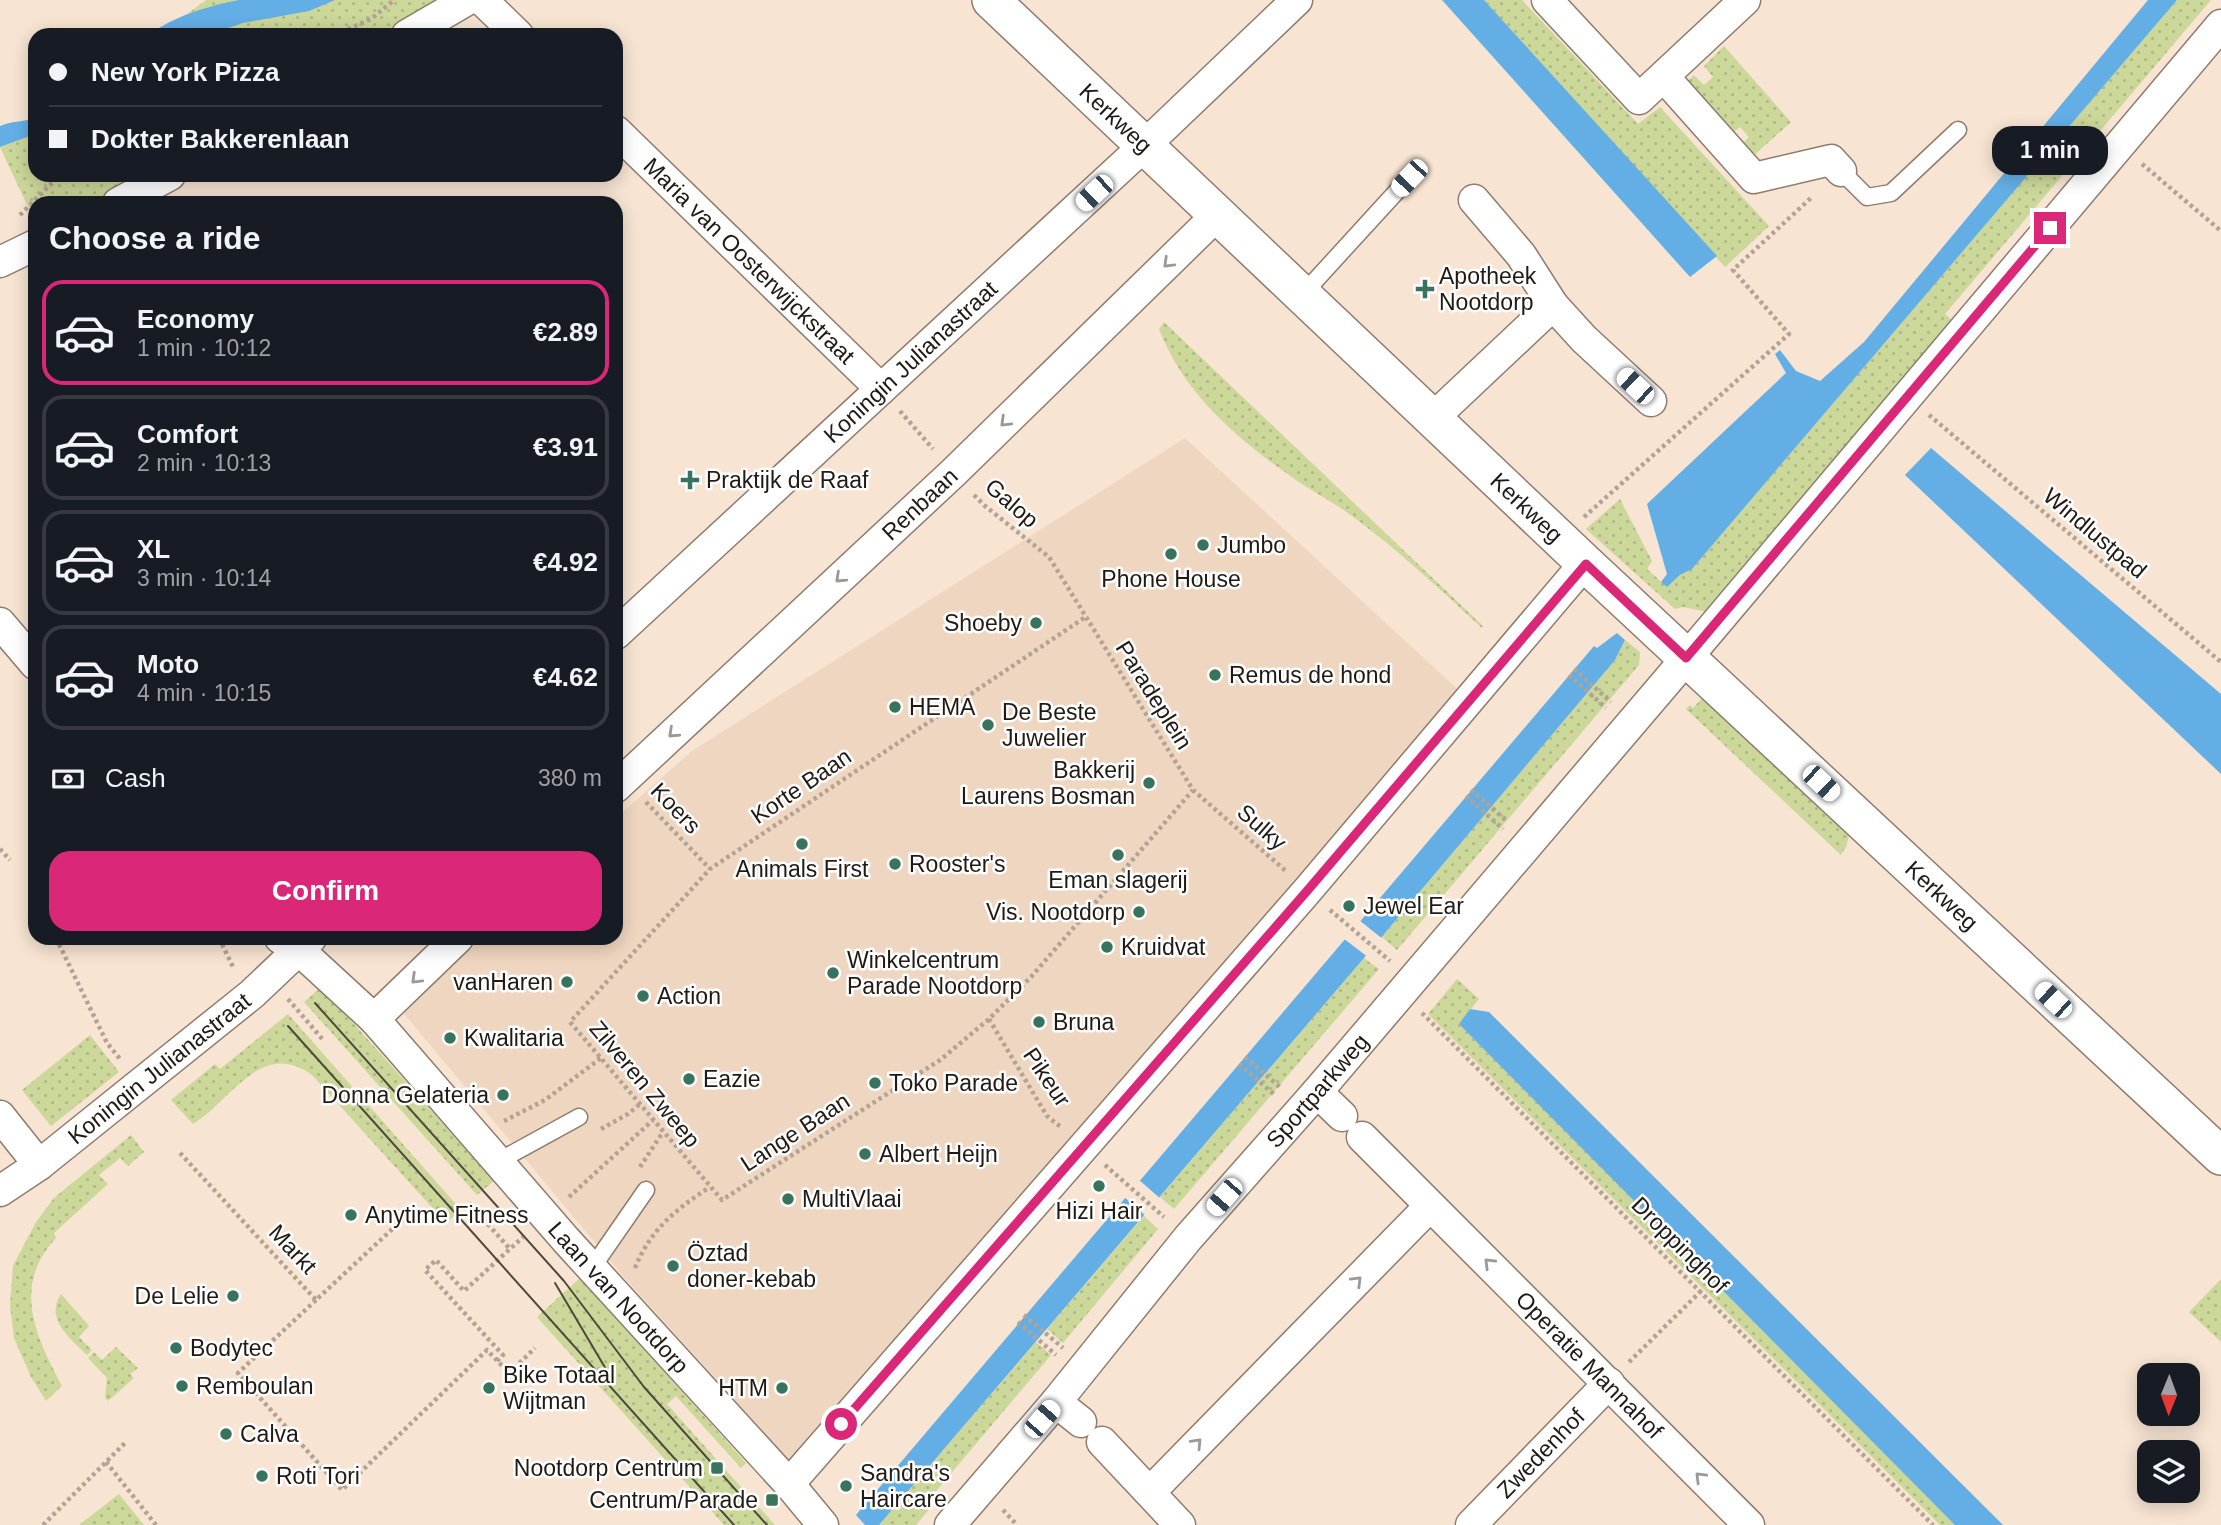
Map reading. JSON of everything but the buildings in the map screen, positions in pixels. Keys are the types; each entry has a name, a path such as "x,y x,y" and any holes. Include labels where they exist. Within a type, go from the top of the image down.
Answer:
{"street":[{"path":"419,28 467,0"},
{"path":"482,0 510,28"},
{"name":"Kerkweg","path":"991,0 1686,658 2221,1156"},
{"name":"Koningin Julianastraat","path":"623,628 1144,146 1297,0"},
{"path":"1547,0 1639,99 1745,0"},
{"name":"Sportparkweg","path":"950,1525 1056,1402 1188,1238 1317,1091 1686,658 2221,25"},
{"path":"1664,76 1754,178 1831,160 1841,171"},
{"name":"Maria van Oosterwijckstraat","path":"623,138 881,389"},
{"path":"137,196 156,189"},
{"path":"1474,200 1521,255 1553,305 1584,339 1651,401"},
{"name":"Renbaan","path":"623,780 953,473 1217,215"},
{"path":"0,262 28,248"},
{"path":"1433,418 1553,305"},
{"path":"789,1484 1307,891 1586,564"},
{"path":"0,623 28,656"},
{"name":"Koningin Julianastraat","path":"0,1191 39,1165 253,994 294,945"},
{"name":"Laan van Nootdorp","path":"300,945 374,1019 497,1162 823,1525"},
{"path":"374,1019 451,945"},
{"name":"Operatie Mannahof","path":"1317,1091 1609,1383 1736,1521"},
{"path":"0,1116 39,1165"},
{"path":"1150,1492 1430,1206"},
{"name":"Zwedenhof","path":"1471,1525 1609,1383"},
{"path":"1056,1402 1092,1432 1180,1525"}],"lane":[{"path":"1841,171 1867,197 1891,193 1958,131"},
{"path":"1302,295 1409,178"},
{"path":"497,1162 579,1117"},
{"path":"592,1268 646,1190"}],"path":[{"path":"351,28 371,19 394,0"},
{"path":"2120,145 2221,231"},
{"path":"1559,538 1789,334 1733,270 1841,171"},
{"path":"39,196 53,182"},
{"path":"14,222 28,208"},
{"name":"Galop","path":"881,389 985,506 1049,557 1084,618"},
{"name":"Windlustpad","path":"1947,431 2221,662"},
{"name":"Paradeplein","path":"1084,618 1193,790"},
{"name":"Korte Baan","path":"570,1021 710,869 1084,618"},
{"path":"1574,669 1596,688"},
{"path":"1569,676 1591,695"},
{"name":"Koers","path":"623,786 710,869"},
{"name":"Sulky","path":"1193,790 1307,891"},
{"name":"Lange Baan","path":"722,1200 940,1060 989,1018 1031,978 1193,790"},
{"path":"1471,790 1493,810"},
{"path":"1466,796 1488,816"},
{"path":"0,849 10,860"},
{"path":"1350,927 1383,955"},
{"path":"59,945 107,1043 141,1083"},
{"name":"Droppinghof","path":"1401,992 1933,1525"},
{"path":"253,994 270,1015 288,999 324,1041"},
{"name":"Pikeur","path":"989,1018 1047,1116 1085,1147"},
{"name":"Zilveren Zweep","path":"570,1021 722,1200"},
{"path":"1245,1057 1268,1077"},
{"path":"530,1109 601,1058"},
{"path":"1239,1064 1262,1083"},
{"path":"628,1114 640,1104"},
{"path":"497,1361 503,1354 425,1270 436,1259 464,1291 654,1120"},
{"name":"Markt","path":"180,1153 316,1300 416,1207"},
{"path":"644,1247 685,1203 710,1187"},
{"path":"1129,1187 1163,1216"},
{"path":"469,1203 510,1250"},
{"path":"1609,1383 1701,1291"},
{"path":"316,1300 238,1373 342,1490 487,1350 509,1373 535,1348"},
{"path":"1024,1315 1047,1335"},
{"path":"1018,1322 1041,1342"},
{"path":"43,1525 125,1443"},
{"path":"106,1462 156,1525"}],"shaded area":[{"name":"Winkelcentrum Parade Nootdorp","path":"1185,438 1465,696 793,1464 623,1276 400,1009 472,945 623,945 623,812 692,751"}],"green space":[{"path":"206,0 439,0 391,28 168,28"},
{"path":"1484,0 1522,0 1638,124 1660,107 1769,226 1725,267"},
{"path":"2177,0 2211,0 1945,314 1953,321 1707,612 1683,607 1675,609 1586,529 1620,499 1652,561 1647,569 1667,587 1680,575 1692,569"},
{"path":"1724,46 1791,122 1752,157 1741,145 1749,137 1740,127 1730,135 1683,86 1694,75 1704,85 1713,77 1704,66"},
{"path":"28,133 28,182 132,182 106,196 28,196 28,207 0,147"},
{"path":"1164,322 1483,626 1482,628 1369,529 1304,486 1230,429 1182,373 1159,329"},
{"path":"1625,640 1640,652 1639,665 1397,950 1382,937 1615,660"},
{"path":"1705,695 1850,832 1841,855 1686,709 1690,705 1693,708"},
{"path":"1364,958 1379,969 1174,1209 1160,1197"},
{"path":"1457,979 1479,999 1459,1024 1956,1525 1940,1525 1428,1014"},
{"path":"321,987 494,1181 477,1195 304,1002"},
{"path":"288,1014 461,1210 446,1223 312,1075 294,1066 277,1064 262,1068 193,1124 171,1100 215,1064 220,1069"},
{"path":"90,1035 119,1072 51,1126 22,1090"},
{"path":"131,1135 144,1152 128,1166 120,1158 99,1175 108,1184 54,1233 56,1238 42,1256 34,1274 32,1312 44,1349 62,1386 46,1401 31,1377 14,1338 10,1305 13,1266 36,1222 54,1198"},
{"path":"1144,1216 1158,1229 1063,1343 1047,1329"},
{"path":"580,1278 746,1463 741,1468 676,1396 667,1404 775,1525 724,1525 537,1317"},
{"path":"2221,1279 2221,1342 2189,1312"},
{"path":"61,1294 89,1326 79,1337 92,1350 87,1355 67,1335 58,1320 57,1303"},
{"path":"1036,1342 1051,1355 926,1503 931,1507 916,1525 879,1525"},
{"path":"116,1347 138,1368 130,1374 134,1378 108,1401 105,1398 107,1378 88,1358 94,1352 102,1360"},
{"path":"119,1494 144,1525 79,1525"}],"water":[{"path":"239,0 335,0 309,11 228,28 160,28 215,5"},
{"path":"1442,0 1484,0 1717,256 1690,277"},
{"path":"2148,0 2177,0 1692,569 1680,575 1667,587 1661,582 1667,574 1647,504 1786,373 1775,354 1780,350 1796,371 1820,381 1864,342"},
{"path":"28,119 28,137 0,147 0,126"},
{"path":"1931,448 2221,694 2221,774 1905,475"},
{"path":"1617,633 1625,640 1615,660 1364,958 879,1525 865,1525 856,1515 1594,646 1597,648"},
{"path":"1470,1009 1489,1012 2003,1525 1955,1525 1459,1024"}],"pier":[{"path":"1359,920 1384,940 1369,958 1343,938"},
{"path":"1138,1179 1162,1200 1147,1217 1123,1196"}],"tram line":[{"path":"315,1003 564,1281 644,1387 767,1525"},
{"path":"288,1026 734,1525"},
{"path":"555,1283 610,1376"}],"place":[{"name":"Apotheek Nootdorp","path":"1425,289"},
{"name":"Praktijk de Raaf","path":"690,480"},
{"name":"Jumbo","path":"1203,545"},
{"name":"Phone House","path":"1171,554"},
{"name":"Shoeby","path":"1036,623"},
{"name":"Remus de hond","path":"1215,675"},
{"name":"HEMA","path":"895,707"},
{"name":"De Beste Juwelier","path":"988,725"},
{"name":"Bakkerij Laurens Bosman","path":"1149,783"},
{"name":"Animals First","path":"802,844"},
{"name":"Eman slagerij","path":"1118,855"},
{"name":"Rooster's","path":"895,864"},
{"name":"Jewel Ear","path":"1349,906"},
{"name":"Vis. Nootdorp","path":"1139,912"},
{"name":"Kruidvat","path":"1107,947"},
{"name":"Winkelcentrum Parade Nootdorp","path":"833,973"},
{"name":"vanHaren","path":"567,982"},
{"name":"Action","path":"643,996"},
{"name":"Bruna","path":"1039,1022"},
{"name":"Kwalitaria","path":"450,1038"},
{"name":"Eazie","path":"689,1079"},
{"name":"Toko Parade","path":"875,1083"},
{"name":"Donna Gelateria","path":"503,1095"},
{"name":"Albert Heijn","path":"865,1154"},
{"name":"Hizi Hair","path":"1099,1186"},
{"name":"MultiVlaai","path":"788,1199"},
{"name":"Anytime Fitness","path":"351,1215"},
{"name":"Öztad doner-kebab","path":"673,1266"},
{"name":"De Lelie","path":"233,1296"},
{"name":"Bodytec","path":"176,1348"},
{"name":"Remboulan","path":"182,1386"},
{"name":"Bike Totaal Wijtman","path":"489,1388"},
{"name":"HTM","path":"782,1388"},
{"name":"Calva","path":"226,1434"},
{"name":"Nootdorp Centrum","path":"717,1468"},
{"name":"Roti Tori","path":"262,1476"},
{"name":"Sandra's Haircare","path":"846,1486"},
{"name":"Centrum/Parade","path":"772,1500"}],"route":[{"path":"841,1424 1307,891 1586,564 1686,658 2050,228"}]}
